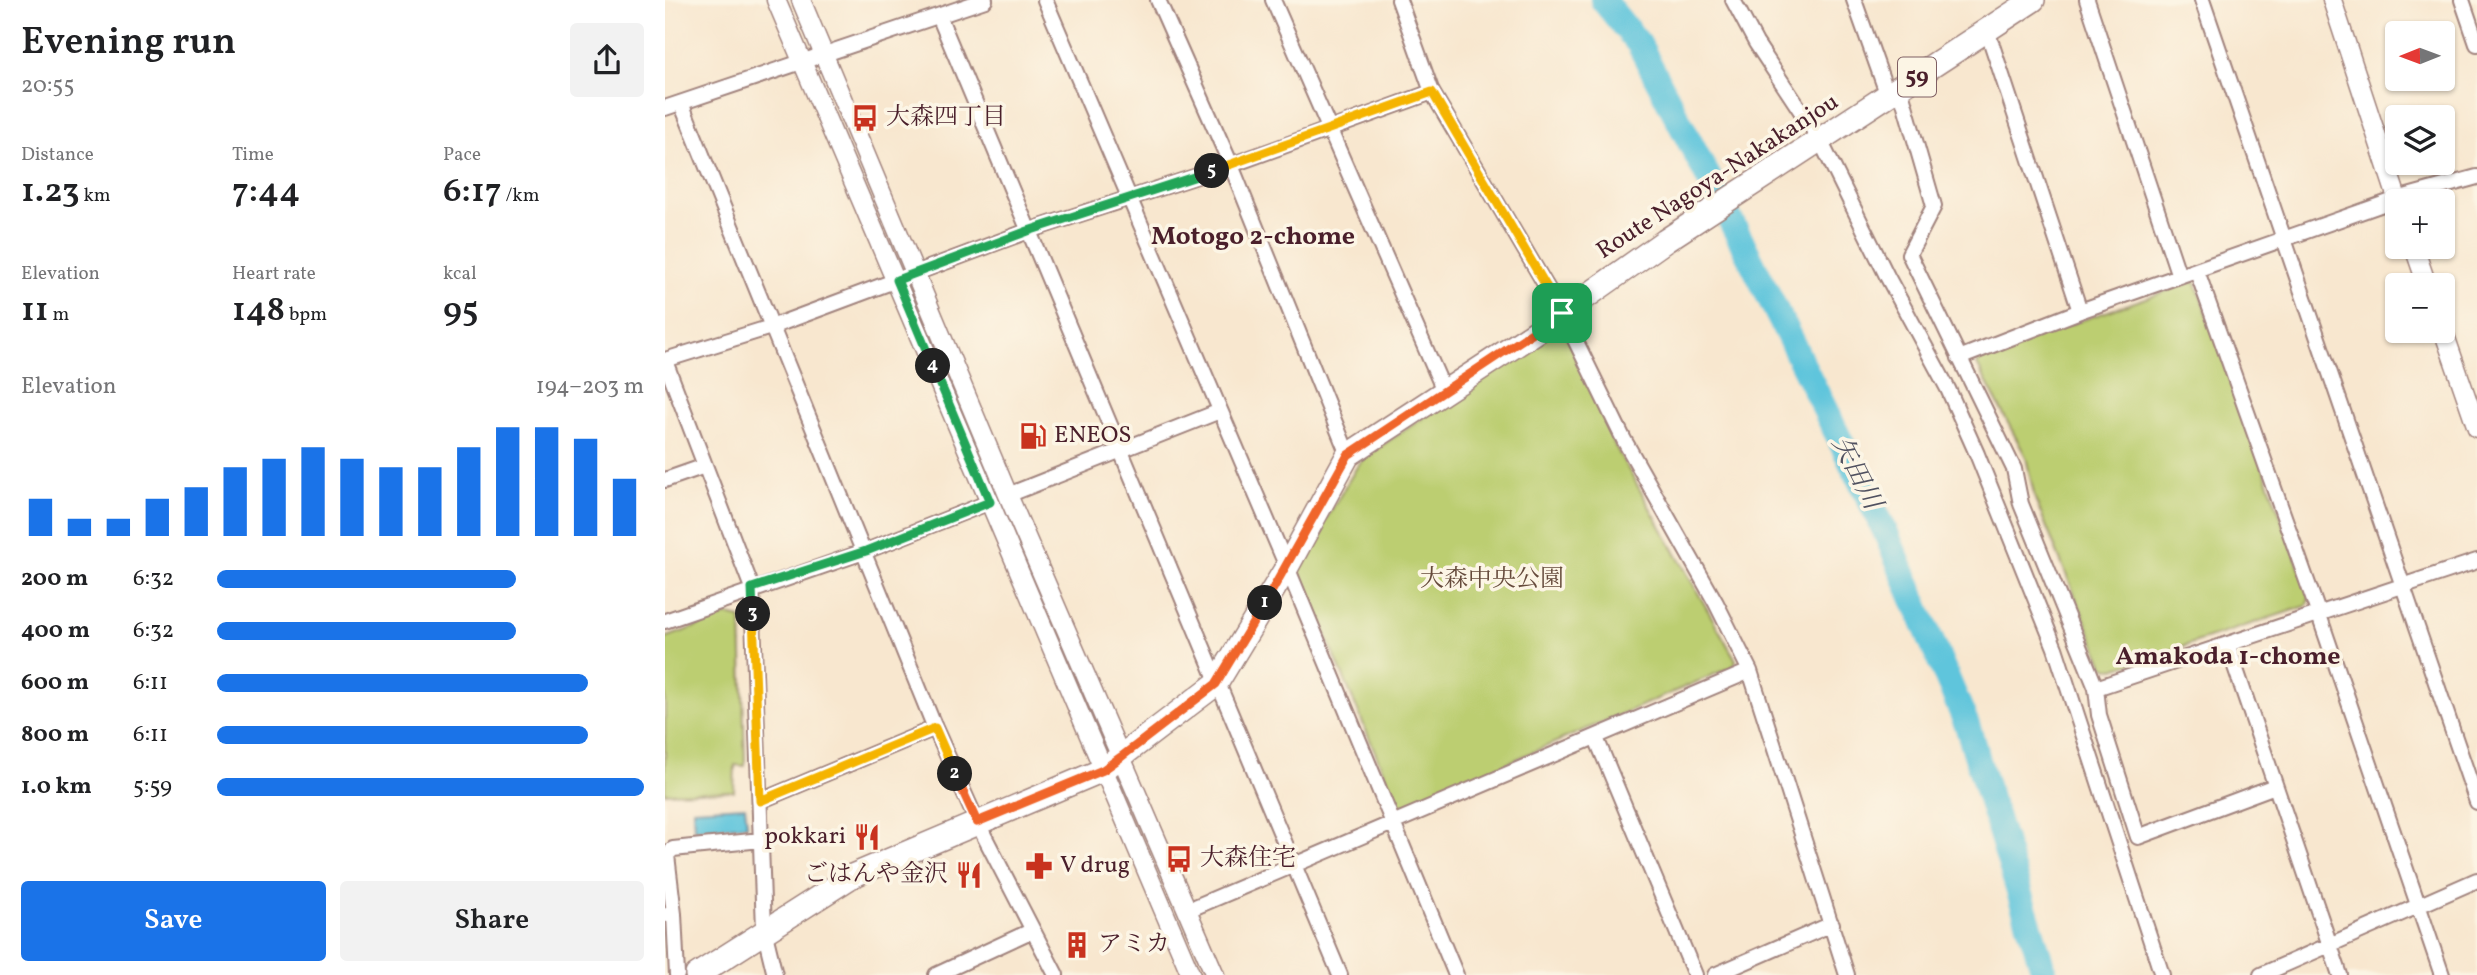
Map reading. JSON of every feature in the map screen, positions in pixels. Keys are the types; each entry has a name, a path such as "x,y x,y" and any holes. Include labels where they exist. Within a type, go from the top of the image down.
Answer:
{"main road":[{"name":"Route Nagoya-Nakakanjou","path":"697,975 852,876 1112,764 1216,684 1287,567 1348,455 2033,0"}],"street":[{"path":"776,0 990,502 1112,764 1188,910 1215,975"},
{"path":"801,0 1008,495 1191,975"},
{"path":"665,108 985,0"},
{"path":"1045,0 1131,196 1456,975"},
{"path":"1158,0 1231,165 1348,455"},
{"path":"1273,0 1444,393"},
{"path":"1399,0 1432,92 1562,313 1624,440 1716,603 1750,671 1847,975"},
{"path":"1733,0 1756,43 1820,141 1887,276 1948,389 1977,454 2055,648 2162,975"},
{"path":"1854,0 1894,92 1934,206 1909,254 2014,469 2021,504 2096,688 2099,715 2138,837 2276,786"},
{"path":"2087,0 2179,276"},
{"path":"2202,0 2477,802"},
{"path":"2332,0 2394,189"},
{"path":"2462,0 2477,44"},
{"path":"939,16 1216,684 1340,975"},
{"path":"1987,30 2080,311"},
{"path":"775,975 764,930 752,588 665,361 771,327 1028,231 1231,165 1432,92"},
{"path":"681,103 771,327 866,551 935,728 977,822 1056,975"},
{"path":"2436,189 2477,177"},
{"path":"1959,358 2080,311 2385,205"},
{"path":"2197,271 2319,615 2442,975"},
{"path":"2448,343 2477,428"},
{"path":"1008,495 1220,411"},
{"path":"665,480 705,466"},
{"path":"665,621 752,588 866,551 990,502"},
{"path":"2096,688 2477,561"},
{"path":"2228,646 2340,975"},
{"path":"1188,910 1750,671"},
{"path":"760,801 935,728"},
{"path":"1596,738 1695,975"},
{"path":"677,975 667,855 673,849 761,840"},
{"path":"2261,975 2477,880"},
{"path":"1715,975 1832,924"},
{"path":"936,975 1033,930"}],"green space":[{"path":"2195,281 2310,597 2306,606 2114,669 2104,666 2035,499 2026,457 1977,364 1982,355"},
{"name":"大森中央公園","path":"1561,325 1567,328 1614,444 1736,660 1734,666 1404,807 1397,804 1299,571 1299,565 1365,457"},
{"path":"728,615 741,618 745,766 735,765 734,791 665,793 665,638"}],"water":[{"path":"745,806 747,825 694,829 693,809"}],"waterway":[{"name":"矢田川","path":"1603,0 1639,44 1750,258 1885,531 1967,725 2045,975"}],"place":[{"name":"大森四丁目","path":"865,118"},
{"name":"ENEOS","path":"1033,436"},
{"name":"pokkari","path":"867,837"},
{"name":"大森住宅","path":"1179,859"},
{"name":"V drug","path":"1039,866"},
{"name":"ごはんや金沢","path":"969,875"},
{"name":"アミカ","path":"1077,945"}],"district":[{"name":"Motogo 2-chome","path":"1253,237"},
{"name":"Amakoda 1-chome","path":"2228,657"}],"route":[{"path":"1432,92 1562,313 1348,455 1287,567 1216,684 1103,770 977,822 935,728 760,801 752,588 866,551 990,502 897,280 1028,231 1231,165 1432,92"}]}
